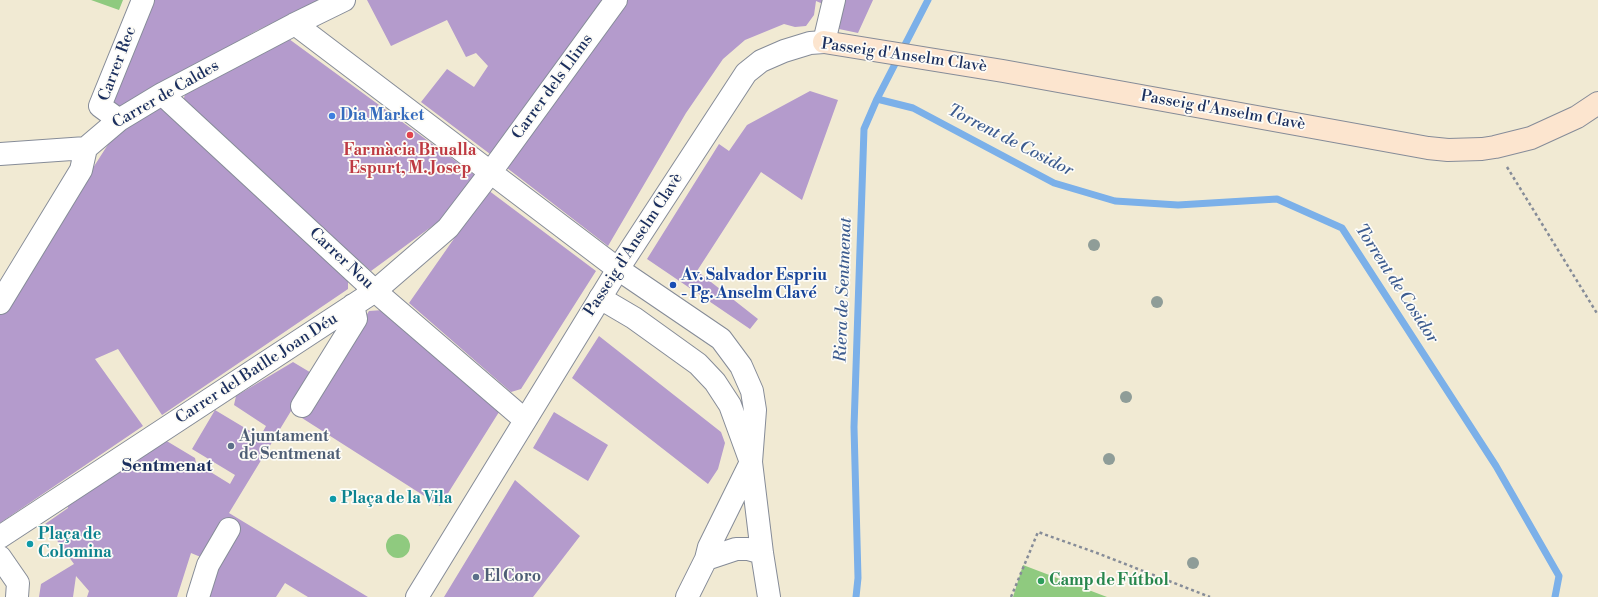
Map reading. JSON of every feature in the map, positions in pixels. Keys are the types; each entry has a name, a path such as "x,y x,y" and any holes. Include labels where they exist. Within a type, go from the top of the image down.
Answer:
{"main road":[{"name":"Passeig d'Anselm Clavè","path":"824,42 1003,71 1415,146 1448,150 1495,147 1531,138 1577,117 1598,103"}],"street":[{"name":"Carrer Rec","path":"118,120 100,106 143,0"},
{"name":"Carrer de Caldes","path":"86,148 118,120 162,94 344,0"},
{"name":"Carrer dels Llims","path":"490,173 616,0"},
{"path":"824,42 834,0"},
{"path":"295,24 618,269 721,339 740,366 752,391 755,410 751,462 769,597"},
{"name":"Passeig d'Anselm Clavè","path":"417,597 618,269 746,73 761,62 784,50 824,42"},
{"name":"Carrer Nou","path":"162,94 375,291 525,420"},
{"path":"0,154 86,148 81,170 0,303"},
{"name":"Carrer del Batlle Joan Déu","path":"0,537 375,291 448,228 490,173"},
{"path":"600,298 634,318 698,364 715,382 730,405 751,462 709,547 706,559 687,597"},
{"name":"Carrer Nou","path":"302,406 356,319 353,305"},
{"path":"715,382 740,366"},
{"path":"198,597 208,565 229,529"},
{"path":"706,559 736,549 748,549 762,553"},
{"path":"0,556 18,583 17,597"}],"path":[{"path":"1495,147 1598,315"},
{"path":"1011,597 1038,532 1097,553 1210,597"}],"green space":[{"path":"91,0 123,0 119,10"},
{"path":"398,534 407,537 410,546 407,555 398,558 389,555 386,546 389,537"},
{"name":"Camp de Fútbol","path":"1023,565 1107,597 1013,597"}],"building":[{"path":"155,0 320,0 256,31 116,111 111,107"},
{"path":"367,0 602,0 490,154 421,102 447,69 474,87 488,66 476,53 466,57 447,20 391,46"},
{"path":"628,0 824,0 823,4 816,1 814,15 806,26 795,27 784,24 745,40 723,59 686,113 608,246 507,168"},
{"path":"843,0 873,0 858,33 839,29"},
{"path":"289,39 476,176 442,219 371,271 182,106 185,94"},
{"path":"810,91 838,100 802,200 761,172 697,271 758,319 750,329 647,259 719,144 729,151 747,125"},
{"path":"165,105 348,279 348,289 162,415 118,349 95,359 143,426 0,523 0,313 116,132"},
{"path":"488,190 596,271 521,389 511,392 409,303"},
{"path":"383,310 499,412 440,506 291,411 229,513 368,597 308,597 285,583 276,597 205,597 203,558 191,553 177,597 87,597 89,591 76,576 73,597 39,597 41,584 74,564 45,524 68,508 67,504 165,440 195,458 196,463 230,484 235,475 192,449 215,410 260,437 266,426 234,405 236,396 293,362 313,374 309,410 369,311"},
{"path":"599,336 721,432 725,443 718,469 708,484 572,378"},
{"path":"554,412 608,445 588,481 533,448"},
{"path":"515,480 580,536 533,597 444,597"}],"waterway":[{"name":"Riera de Sentmenat","path":"856,597 858,578 854,427 864,129 877,99 928,0"},
{"name":"Torrent de Cosidor","path":"877,99 913,108 1054,183 1115,201 1178,205 1277,199 1342,228 1496,466 1559,576 1555,597"}],"place":[{"name":"Dia Market","path":"332,116"},
{"name":"Farmàcia Brualla Espurt, M. Josep","path":"410,135"},
{"name":"Av. Salvador Espriu - Pg. Anselm Clavé","path":"673,285"},
{"name":"Ajuntament de Sentmenat","path":"231,446"},
{"name":"Plaça de la Vila","path":"333,499"},
{"name":"Plaça de Colomina","path":"30,544"},
{"name":"El Coro","path":"476,577"},
{"name":"Camp de Fútbol","path":"1041,581"}],"district":[{"name":"Sentmenat","path":"167,467"}]}
